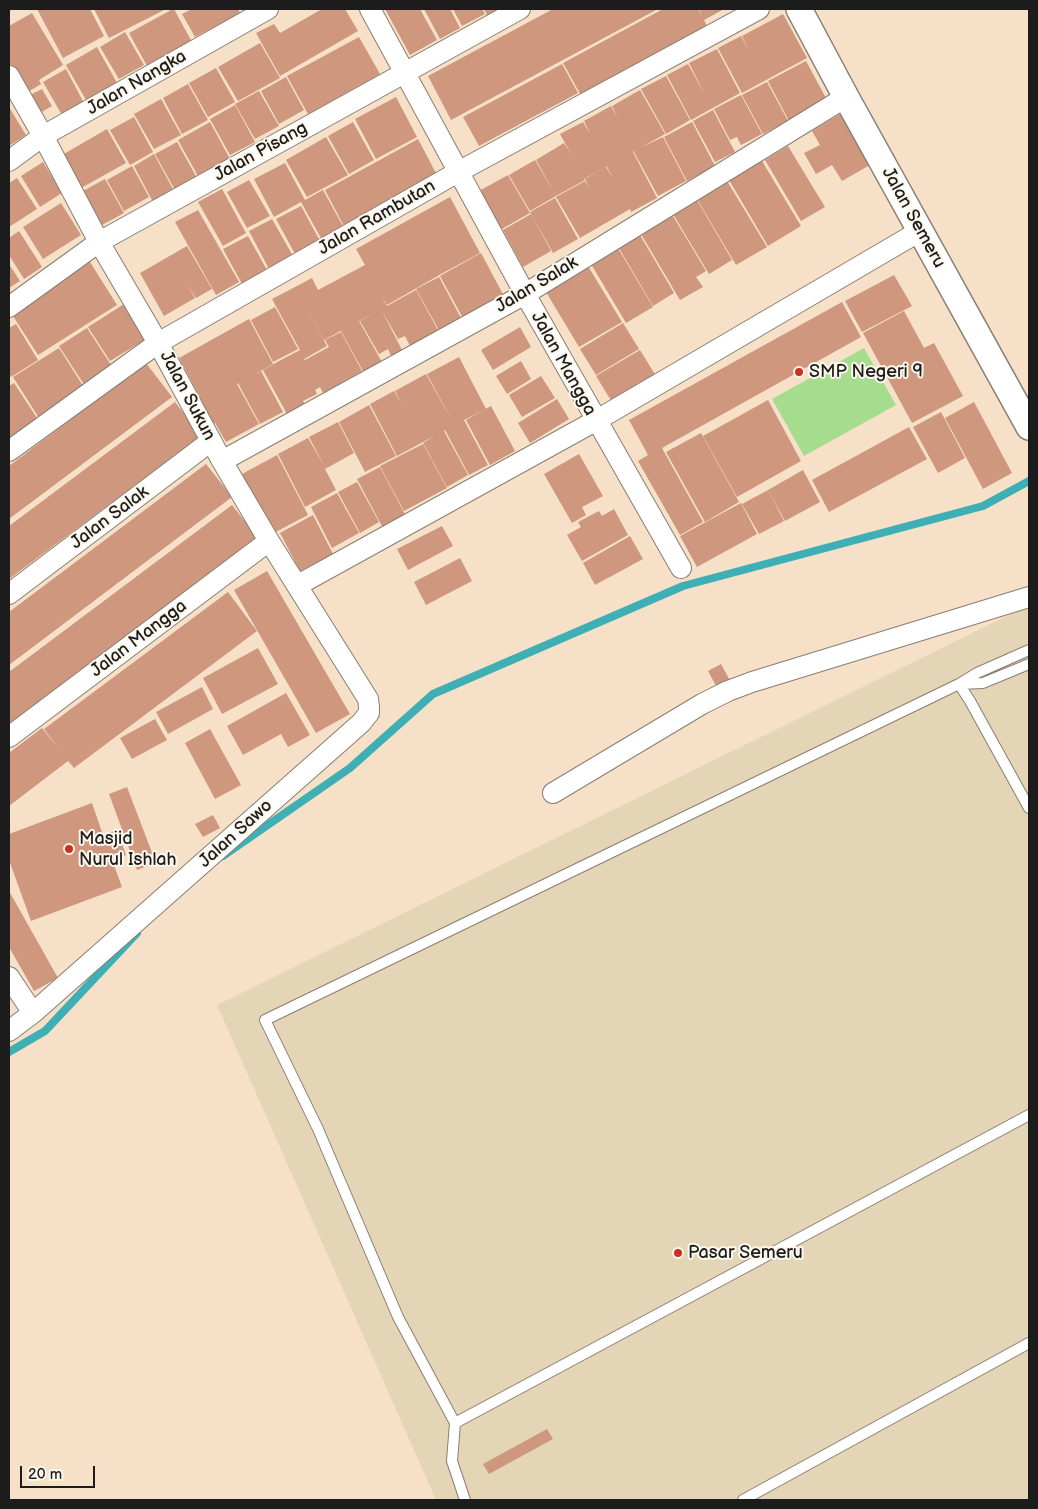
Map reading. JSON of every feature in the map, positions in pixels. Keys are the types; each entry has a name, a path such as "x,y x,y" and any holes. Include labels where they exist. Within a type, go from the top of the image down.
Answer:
{"street":[{"name":"Jalan Nangka","path":"9,161 43,136 268,9"},
{"name":"Jalan Mangga","path":"298,585 596,420 524,294 406,72 370,9"},
{"name":"Jalan Pisang","path":"9,308 99,242 520,9"},
{"name":"Jalan Rambutan","path":"9,451 158,343 458,172 759,9"},
{"name":"Jalan Semeru","path":"799,9 1029,427"},
{"name":"Jalan Sukun","path":"9,76 99,242 158,343 222,461 269,541 368,699 369,713"},
{"name":"Jalan Salak","path":"222,461 524,294 846,97"},
{"path":"681,568 596,420 920,231"},
{"name":"Jalan Salak","path":"9,594 211,441"},
{"name":"Jalan Mangga","path":"9,737 269,541"},
{"path":"553,793 702,704 728,691 1029,597"},
{"name":"Jalan Sawo","path":"9,1031 33,1013 354,729 369,713"},
{"path":"9,977 33,1013"}],"lane":[{"path":"465,1500 452,1461 455,1423 398,1317 318,1130 265,1020 959,684 977,673 1029,650"},
{"path":"959,684 983,683 1029,664"},
{"path":"959,684 1029,808"},
{"path":"455,1423 1029,1115"},
{"path":"743,1500 1029,1343"}],"shaded area":[{"name":"Pasar Semeru","path":"1029,605 1029,1500 436,1500 217,1005"}],"green space":[{"path":"864,348 896,405 804,456 772,399"}],"building":[{"path":"37,9 90,9 104,36 63,58"},
{"path":"94,9 166,9 109,38"},
{"path":"173,9 192,42 147,66 129,33"},
{"path":"192,9 238,9 240,13 195,37 182,14"},
{"path":"322,9 345,9 358,31 280,76 256,33 274,24 280,33"},
{"path":"385,9 420,9 437,40 410,55"},
{"path":"424,9 450,9 460,28 440,39"},
{"path":"453,9 482,9 485,14 462,26"},
{"path":"484,9 504,9 488,17"},
{"path":"553,9 658,9 451,120 428,76"},
{"path":"663,9 698,9 702,16 699,9 724,9 704,20 709,30 583,99 563,63"},
{"path":"32,13 63,65 39,80 41,84 23,95 9,71 9,26"},
{"path":"783,14 807,58 742,93 718,48 741,36 748,49 742,36"},
{"path":"125,32 144,65 119,79 100,47"},
{"path":"359,37 380,74 308,114 287,76"},
{"path":"260,43 280,78 238,101 218,67"},
{"path":"97,47 117,83 86,100 66,65"},
{"path":"717,49 740,93 691,120 667,75 688,64 705,95 689,63"},
{"path":"806,61 827,100 789,121 768,81"},
{"path":"562,64 578,93 479,146 463,117"},
{"path":"216,68 235,102 208,117 189,83"},
{"path":"66,69 84,103 62,115 43,82"},
{"path":"666,76 690,120 666,134 641,89"},
{"path":"286,77 304,110 279,124 261,91"},
{"path":"767,82 788,121 763,134 742,95"},
{"path":"188,84 208,120 182,134 163,98"},
{"path":"42,89 52,106 38,114 28,96"},
{"path":"640,90 665,134 642,147 663,137 686,181 658,196 634,152 636,150 633,152 657,198 631,212 630,209 580,238 556,197 585,181 590,189 585,179 603,169 584,179 556,196 536,160 564,143 571,154 560,134 583,122 590,134 584,121 611,106 618,119 612,106"},
{"path":"259,91 279,126 255,139 235,104"},
{"path":"741,95 762,134 741,145 737,137 730,140 714,109"},
{"path":"396,97 417,137 376,159 355,119"},
{"path":"161,99 181,135 154,149 134,114"},
{"path":"235,105 255,142 230,155 210,119"},
{"path":"9,107 26,135 9,146"},
{"path":"713,110 735,152 715,162 693,121"},
{"path":"840,114 870,165 842,181 832,165 816,174 804,153 820,145 812,131"},
{"path":"134,117 153,152 130,165 110,130"},
{"path":"210,122 230,159 198,176 178,140"},
{"path":"353,122 374,160 349,174 328,136"},
{"path":"692,122 715,166 687,181 664,137"},
{"path":"107,129 126,163 81,188 62,155"},
{"path":"326,137 348,175 307,197 286,160"},
{"path":"418,139 438,177 345,228 325,190"},
{"path":"177,142 197,178 175,190 155,154"},
{"path":"788,146 825,207 801,221 765,160"},
{"path":"154,154 174,191 153,202 134,166"},
{"path":"535,160 556,196 530,211 509,175"},
{"path":"762,161 801,226 768,246 729,180"},
{"path":"43,162 62,193 40,207 21,176"},
{"path":"285,163 305,200 323,190 344,228 322,240 301,202 274,217 254,179"},
{"path":"132,166 149,197 124,211 107,180"},
{"path":"508,175 530,213 495,233 479,191"},
{"path":"17,178 37,209 9,227 9,183"},
{"path":"105,179 124,213 102,225 83,191"},
{"path":"249,180 270,216 247,228 227,192"},
{"path":"727,181 767,247 736,265 697,199"},
{"path":"222,189 246,233 223,246 198,202"},
{"path":"450,197 480,253 387,305 380,294 387,306 416,290 439,332 411,348 405,336 398,339 381,309 403,352 392,358 388,349 379,354 360,321 374,313 324,340 295,287 312,278 318,290 365,265 356,249"},
{"path":"555,198 578,239 553,253 530,212"},
{"path":"697,200 732,260 709,274 673,214"},
{"path":"61,203 81,235 43,259 23,227"},
{"path":"301,206 320,241 295,254 276,219"},
{"path":"198,210 239,282 216,295 175,222"},
{"path":"531,214 551,251 523,267 503,230"},
{"path":"673,216 706,271 696,277 703,287 680,300 641,234"},
{"path":"272,219 293,256 269,269 249,231"},
{"path":"19,231 42,267 24,279 9,255 9,238"},
{"path":"640,235 674,293 653,306 619,248"},
{"path":"248,236 267,270 242,284 223,249"},
{"path":"187,246 212,289 196,298 188,286 195,298 164,316 140,273"},
{"path":"618,248 653,307 626,323 591,264"},
{"path":"481,253 505,298 464,320 440,276"},
{"path":"90,262 117,305 38,355 11,313"},
{"path":"9,264 20,281 9,288"},
{"path":"588,266 622,322 579,347 546,292"},
{"path":"894,275 912,306 862,332 845,301"},
{"path":"439,277 462,320 440,332 416,289"},
{"path":"295,287 327,346 304,359 329,347 325,340 341,332 362,371 323,393 320,387 315,390 317,394 303,401 305,404 287,414 263,370 300,350 272,299"},
{"path":"842,302 861,337 662,448 703,522 680,535 638,461 648,455 629,420"},
{"path":"124,304 146,339 110,361 88,327"},
{"path":"275,307 298,349 273,362 251,320"},
{"path":"904,311 924,348 934,343 963,396 912,423 863,333"},
{"path":"249,319 273,364 248,378 261,371 283,412 260,424 238,383 259,424 226,442 215,423 210,426 199,406 203,403 179,358"},
{"path":"359,321 383,364 364,373 341,331"},
{"path":"623,323 639,349 596,375 580,349"},
{"path":"16,324 38,360 11,377 9,372 9,328"},
{"path":"520,327 531,347 493,370 481,350"},
{"path":"87,328 113,368 85,386 59,346"},
{"path":"59,348 85,389 39,418 13,377"},
{"path":"640,350 656,376 612,402 596,376"},
{"path":"459,357 486,409 464,420 488,465 469,475 445,430 468,475 447,487 423,443 436,435 397,456 370,404 394,391 402,405 395,391 426,374 455,426 427,374"},
{"path":"521,361 531,379 507,394 496,376"},
{"path":"146,363 172,397 9,519 9,466"},
{"path":"541,376 555,398 522,417 509,395"},
{"path":"14,383 41,424 9,445 9,386"},
{"path":"557,399 569,419 530,443 518,423"},
{"path":"768,400 801,461 737,497 703,436"},
{"path":"175,402 201,436 9,579 9,526"},
{"path":"974,402 1012,473 983,489 945,418"},
{"path":"369,405 396,456 365,472 339,422"},
{"path":"491,406 515,451 490,465 466,420"},
{"path":"941,412 965,458 938,473 913,427"},
{"path":"338,422 354,453 325,469 336,490 305,507 278,454 308,438 325,467 309,437"},
{"path":"909,427 927,459 829,512 812,480"},
{"path":"701,433 739,502 705,522 666,452"},
{"path":"423,444 447,488 404,511 380,466"},
{"path":"579,454 603,496 582,507 586,515 572,523 544,474"},
{"path":"277,455 308,515 268,536 265,518 242,474"},
{"path":"206,464 232,497 9,665 9,612"},
{"path":"380,467 407,518 384,530 357,479"},
{"path":"803,470 820,502 785,521 768,490"},
{"path":"357,482 379,522 360,533 338,492"},
{"path":"768,490 784,521 759,534 742,504"},
{"path":"337,493 359,533 332,548 311,507"},
{"path":"741,503 757,534 697,567 680,536"},
{"path":"232,505 258,538 9,725 9,672"},
{"path":"614,509 628,535 582,561 567,535 581,527 578,522 599,511 602,516"},
{"path":"313,515 333,554 300,571 280,533"},
{"path":"442,526 453,546 408,570 397,549"},
{"path":"630,536 643,559 595,585 583,563"},
{"path":"460,558 472,581 426,605 414,582"},
{"path":"267,571 350,714 316,733 234,590"},
{"path":"228,592 257,631 74,768 68,761 9,806 9,753 42,728 58,748 44,729"},
{"path":"258,648 278,684 222,714 203,678"},
{"path":"721,664 733,686 720,693 708,671"},
{"path":"202,687 213,709 168,734 156,712"},
{"path":"286,693 310,735 288,747 281,734 243,755 227,726"},
{"path":"155,719 167,740 132,759 120,738"},
{"path":"210,729 241,785 215,799 185,743"},
{"path":"127,787 156,863 137,870 109,794"},
{"path":"92,803 103,835 117,830 126,855 112,860 122,887 31,921 9,860 9,834"},
{"path":"213,815 220,828 203,837 195,824"},
{"path":"9,891 58,978 34,991 9,947"},
{"path":"547,1429 553,1439 489,1474 483,1464"}],"waterway":[{"path":"223,856 350,768 433,694 683,586 983,506 1029,481"},
{"path":"9,1052 45,1031 137,933"}],"place":[{"name":"SMP Negeri 9","path":"799,372"},
{"name":"Masjid Nurul Ishlah","path":"69,849"},
{"name":"Pasar Semeru","path":"678,1253"}]}
